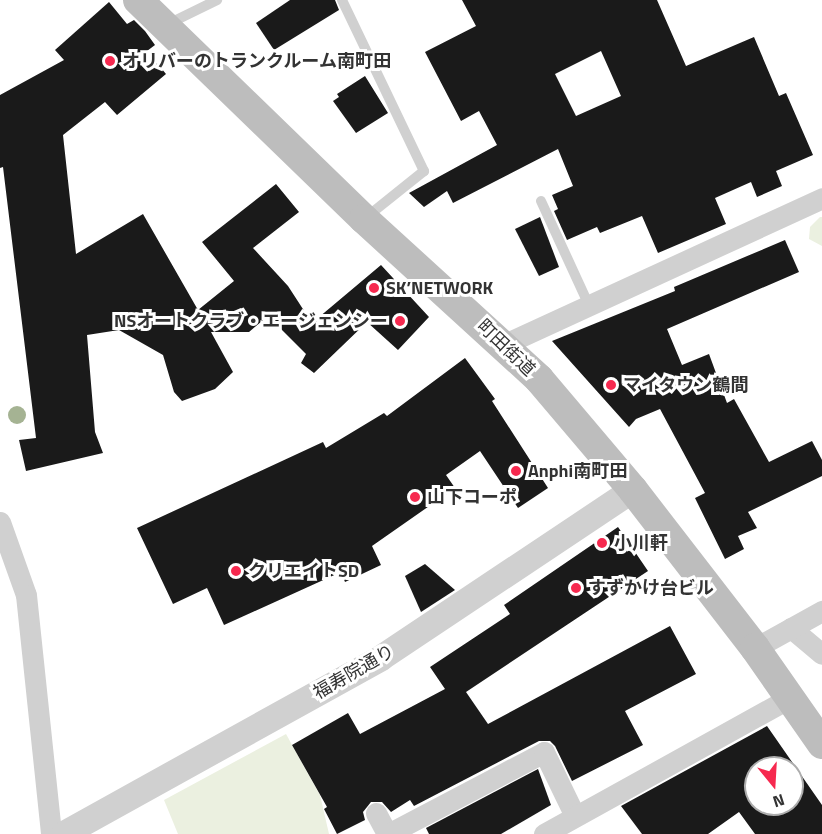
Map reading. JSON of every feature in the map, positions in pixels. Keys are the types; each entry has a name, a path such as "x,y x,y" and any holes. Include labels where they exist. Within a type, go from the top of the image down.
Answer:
{"main road":[{"name":"町田街道","path":"138,0 364,219 505,344 583,427 755,648 822,744"}],"street":[{"path":"505,344 588,303 822,198"},
{"name":"福寿院通り","path":"64,834 381,658 633,490"},
{"path":"0,522 26,595 51,834"},
{"path":"755,648 822,611"},
{"path":"791,628 822,654"},
{"path":"543,834 789,698"},
{"path":"376,813 388,834 544,752 576,816"}],"lane":[{"path":"164,25 217,0"},
{"path":"342,0 410,134 424,171 364,219"},
{"path":"541,201 588,303"}],"green space":[{"path":"822,217 822,246 809,239 810,227"},
{"path":"286,734 320,795 329,834 178,834 164,800"}],"building":[{"path":"290,0 335,0 339,10 274,50 256,23"},
{"path":"462,0 657,0 686,66 754,37 779,96 786,93 813,155 776,171 782,186 757,197 751,182 715,198 726,224 658,253 642,216 600,233 597,227 567,240 554,211 558,209 552,195 573,186 558,149 453,203 447,191 424,207 409,193 497,145 479,111 461,121 425,52 476,26","holes":["601,51 621,96 576,116 555,74"]},
{"path":"109,2 127,24 134,20 145,31 155,45 147,51 166,74 117,115 105,102 63,135 76,254 143,214 198,310 234,281 202,242 276,184 299,212 253,248 288,286 312,323 381,265 429,317 398,350 367,322 314,373 301,363 306,354 268,316 249,332 211,332 233,372 215,389 182,401 174,392 163,355 119,330 87,335 95,432 103,453 26,471 19,440 36,438 3,167 0,168 0,95 64,60 55,50"},
{"path":"365,76 388,113 356,133 333,101 339,97 337,94"},
{"path":"540,217 559,267 539,276 515,229"},
{"path":"785,240 799,272 667,329 682,365 709,354 727,403 734,399 769,462 812,441 822,460 822,476 748,512 757,528 738,536 744,549 725,559 695,498 705,493 660,409 636,419 629,427 552,341 675,291 674,287"},
{"path":"465,358 495,399 492,401 548,488 518,508 480,451 446,475 455,488 372,546 381,565 345,582 341,572 224,625 207,588 173,604 137,528 323,442 326,448 384,413 387,416"},
{"path":"618,527 648,571 466,692 488,724 670,626 696,674 625,711 643,745 572,781 555,746 550,741 539,741 414,806 410,800 391,812 382,802 371,802 363,812 365,820 337,834 324,809 327,807 292,745 348,713 360,734 445,689 430,667 510,614 504,605"},
{"path":"425,564 455,590 421,612 405,576"},
{"path":"767,726 788,756 744,756 744,816 804,816 804,779 822,805 822,834 755,834 739,812 708,834 642,834 621,806"},
{"path":"538,769 551,805 501,834 429,834 426,828"}],"place":[{"name":"オリバーのトランクルーム南町田","path":"110,61"},
{"name":"SK’NETWORK","path":"374,288"},
{"name":"NSオートクラブ・エージェンシー","path":"400,321"},
{"name":"マイタウン鶴間","path":"611,385"},
{"name":"Anphi南町田","path":"516,471"},
{"name":"山下コーポ","path":"415,497"},
{"name":"小川軒","path":"602,543"},
{"name":"クリエイトSD","path":"236,571"},
{"name":"すずかけ台ビル","path":"576,588"}]}
